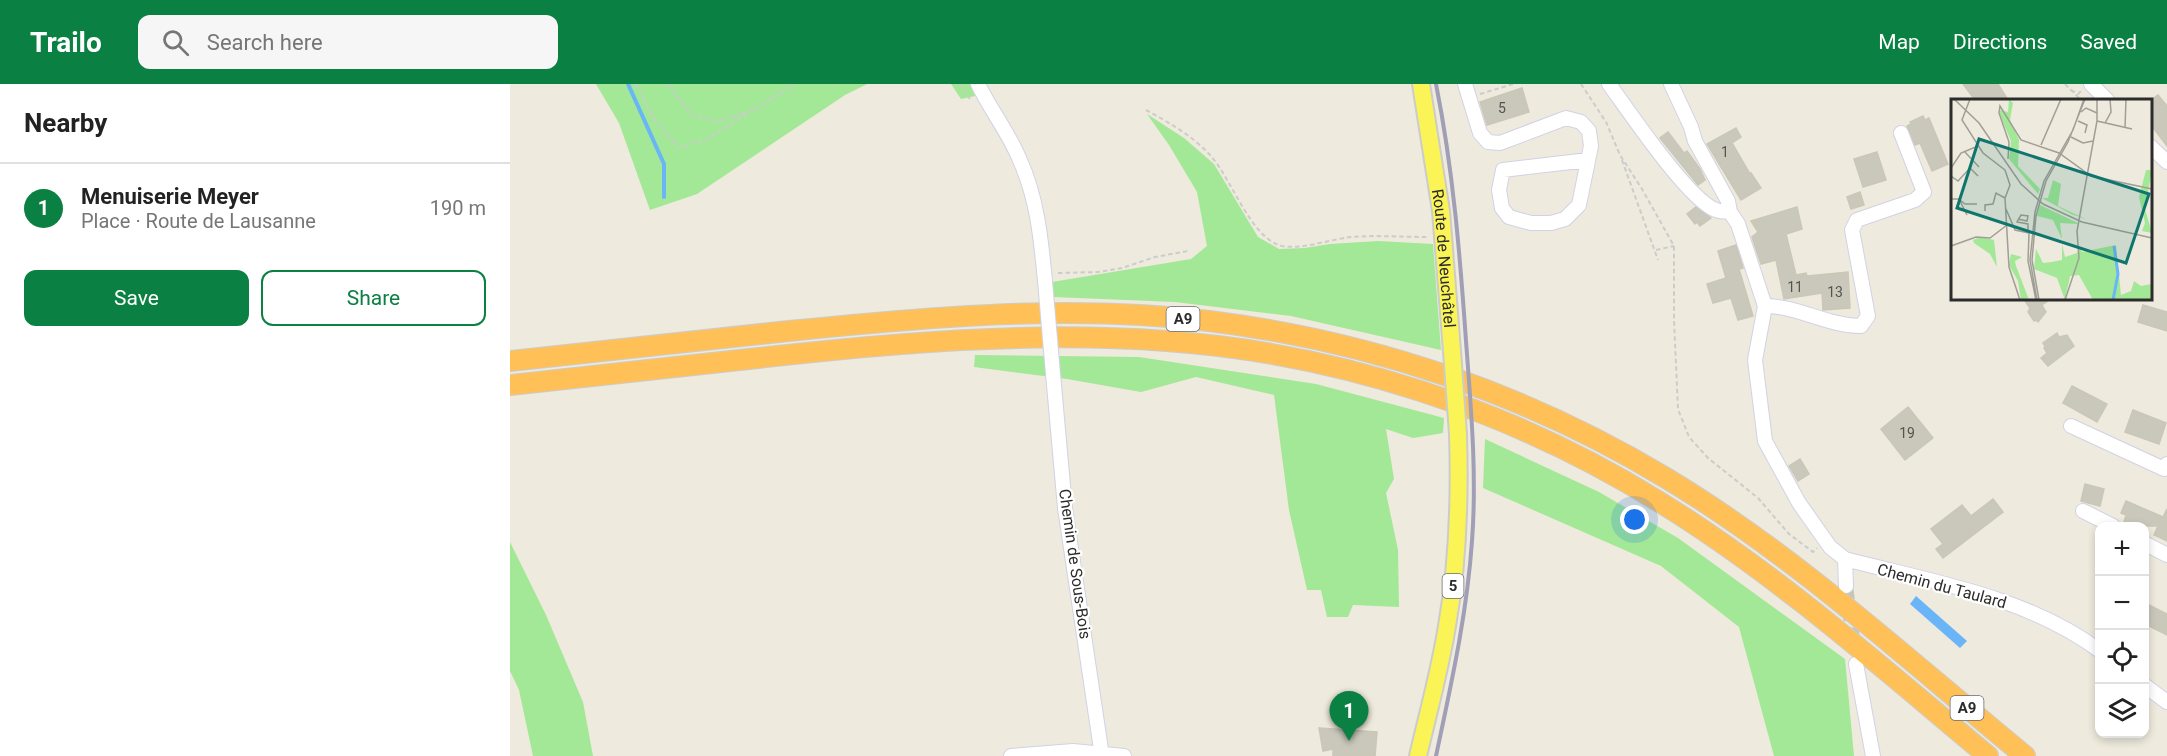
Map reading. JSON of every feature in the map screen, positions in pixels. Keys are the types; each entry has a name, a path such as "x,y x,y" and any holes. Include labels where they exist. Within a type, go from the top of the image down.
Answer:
{"highway":[{"name":"A9","path":"510,361 840,326 1018,314 1135,315 1207,321 1346,346 1436,372 1533,409 1609,446 1670,480 1790,563 2025,756"},
{"name":"A9","path":"510,385 842,349 1010,338 1170,341 1273,355 1341,369 1407,387 1505,423 1568,451 1658,501 1728,547 1785,589 1988,756"}],"main road":[{"name":"Route de Neuchâtel","path":"1418,756 1438,673 1451,599 1458,517 1458,434 1444,237 1433,151 1421,84"}],"street":[{"path":"978,84 1019,156 1027,177 1040,223 1045,277"},
{"path":"1464,84 1480,134 1488,142 1500,143 1566,118 1581,122 1589,131 1591,146 1579,205 1565,219 1551,223 1532,223 1509,217 1503,208 1500,190 1503,170 1588,160"},
{"path":"1609,84 1692,192 1716,210 1730,212"},
{"path":"1671,84 1695,141 1738,224 1765,306 1755,360 1765,441 1798,503 1830,547 1845,560 1846,586"},
{"path":"2091,84 2106,99"},
{"path":"1765,306 1783,306 1848,326 1861,326 1868,316 1852,230 1857,220 1915,200 1924,192 1901,133"},
{"path":"2152,147 2167,163"},
{"path":"2152,160 2167,163"},
{"name":"Chemin de Sous-Bois","path":"1045,277 1065,508 1102,754"},
{"path":"2071,426 2165,471"},
{"path":"2083,511 2105,522"},
{"path":"2149,545 2167,555"},
{"name":"Chemin du Taulard","path":"1845,560 1989,596 2037,615 2095,648"},
{"path":"1857,664 1873,756"},
{"path":"2149,687 2164,694"},
{"path":"1011,756 1073,751 1124,756"}],"path":[{"path":"636,84 655,120 678,148 707,139 795,84"},
{"path":"668,84 691,114 717,121 755,109"},
{"path":"1469,98 1513,84"},
{"path":"1581,84 1606,122 1620,154 1658,260"},
{"path":"2065,84 2080,99"},
{"path":"2071,90 2078,94"},
{"path":"1146,110 1166,120 1209,154 1227,177 1255,227 1268,240 1284,246 1351,237 1444,237"},
{"path":"1620,154 1674,246 1674,320 1678,409 1689,437 1708,458 1758,498 1789,534 1813,552"},
{"path":"1655,250 1674,246"},
{"path":"1045,277 1122,268 1155,257 1188,251"}],"green space":[{"path":"596,84 867,84 845,95 697,194 650,210 619,123"},
{"path":"951,84 970,84 975,96 961,99"},
{"path":"1147,114 1184,138 1214,164 1258,237 1279,249 1378,241 1433,244 1441,350 1291,316 1175,302 1054,297 1052,282 1191,259 1207,246 1197,192"},
{"path":"975,355 1139,357 1316,384 1444,418 1443,433 1413,438 1386,429 1394,479 1386,493 1398,550 1399,607 1353,605 1348,617 1327,617 1321,590 1307,590 1289,510 1274,395 1196,377 1141,392 1067,379 974,367"},
{"path":"1485,439 1599,492 1678,538 1845,659 1854,756 1774,756 1739,627 1661,566 1483,488"},
{"path":"510,542 546,615 583,702 593,756 533,756 519,690 510,671"}],"water":[{"path":"1916,596 1967,641 1960,648 1910,604"}],"building":[{"path":"1963,84 1998,84 2007,99 1974,99"},
{"path":"1522,88 1529,112 1487,125 1480,102"},
{"path":"2158,95 2167,106 2167,146 2152,126 2152,99"},
{"path":"1923,116 1925,120 1929,118 1948,164 1932,171 1920,143 1915,145 1907,126 1911,124 1910,122"},
{"path":"1736,128 1741,137 1732,143 1761,188 1741,200 1707,144"},
{"path":"1668,132 1684,153 1687,151 1700,169 1705,180 1698,185 1660,138"},
{"path":"1877,152 1886,180 1863,187 1854,159"},
{"path":"1860,192 1864,205 1851,209 1847,197"},
{"path":"1696,207 1711,218 1700,226 1697,222 1695,224 1687,214"},
{"path":"1797,207 1802,229 1786,234 1796,275 1848,272 1850,308 1823,310 1822,293 1784,299 1776,260 1761,264 1752,237 1758,232 1751,221"},
{"path":"1736,245 1743,268 1739,269 1753,316 1738,320 1731,298 1713,303 1707,284 1726,278 1718,251"},
{"path":"2024,300 2049,300 2042,305 2046,312 2038,322 2034,321 2028,312 2030,308"},
{"path":"2143,305 2167,312 2167,331 2138,322"},
{"path":"2057,333 2059,337 2067,335 2074,346 2048,366 2041,358 2047,353 2043,343"},
{"path":"2072,386 2107,404 2097,422 2063,403"},
{"path":"1908,407 1933,438 1905,460 1881,429"},
{"path":"2133,410 2166,423 2159,444 2125,432"},
{"path":"1800,459 1809,474 1798,481 1789,466"},
{"path":"2085,484 2104,489 2100,506 2081,501"},
{"path":"1993,499 2003,512 1943,558 1936,549 1943,544 1931,529 1962,505 1971,516"},
{"path":"2126,501 2163,517 2167,509 2167,541 2154,535 2158,526 2149,526 2149,522 2124,522 2126,515 2121,513"},
{"path":"2149,605 2167,614 2167,635 2149,626"},
{"path":"1319,728 1377,732 1375,756 1333,756 1333,749 1323,751"}],"waterway":[{"path":"628,84 664,164 664,197"}],"tunnel":[{"path":"1846,586 1854,647"}],"railway":[{"path":"1436,84 1447,148 1458,244 1471,416 1474,491 1470,568 1458,649 1436,756"}],"place":[{"name":"Menuiserie Meyer","path":"1349,741"}]}
